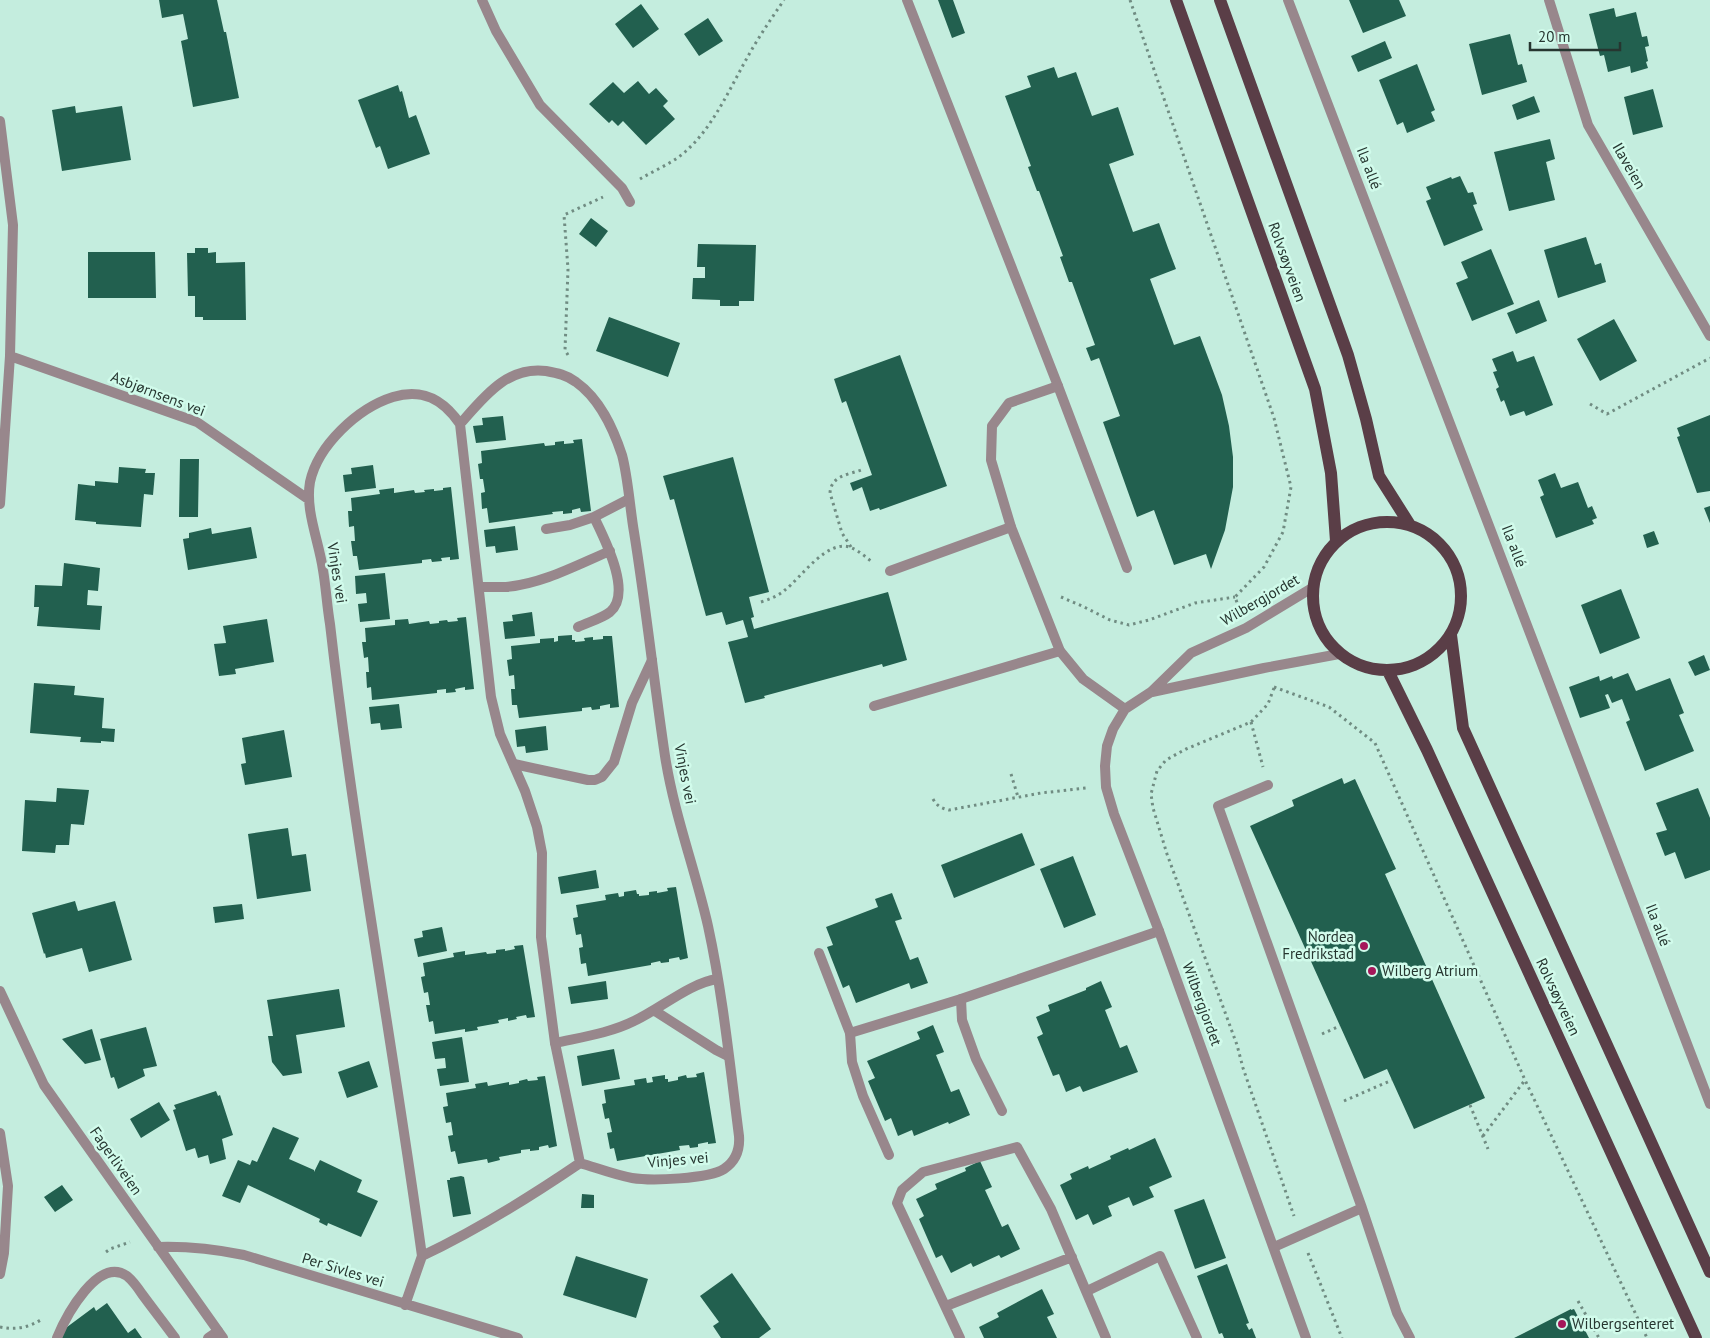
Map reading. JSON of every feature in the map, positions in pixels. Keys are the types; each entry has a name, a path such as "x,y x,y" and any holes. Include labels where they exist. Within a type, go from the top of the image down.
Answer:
{"main road":[{"name":"Rolvsøyveien","path":"1176,0 1315,389 1331,473 1336,541"},
{"name":"Rolvsøyveien","path":"1220,0 1348,355 1366,419 1379,476 1410,525"},
{"path":"1391,522 1410,525 1434,537 1452,558 1461,583 1461,610 1451,635 1424,661 1388,671 1362,668 1339,654 1317,624 1312,588 1320,562 1336,541 1352,530 1371,523 1391,522"},
{"name":"Rolvsøyveien","path":"1451,635 1464,728 1710,1272"},
{"name":"Rolvsøyveien","path":"1388,671 1427,750 1696,1338"}],"street":[{"path":"482,0 496,31 540,105 622,188 630,202"},
{"path":"907,0 1127,568"},
{"name":"Ila allé","path":"1288,0 1710,1104"},
{"name":"Ilaveien","path":"1549,0 1588,125 1710,336"},
{"path":"0,121 13,225 0,504"},
{"name":"Asbjørnsens vei","path":"6,363 197,422 308,499"},
{"name":"Vinjes vei","path":"405,1305 422,1256 336,678 323,569 308,499 311,480 322,454 346,426 380,401 414,392 426,395 443,405 454,415 460,424 485,396 506,378 522,372 538,370 567,376 577,382 590,395 603,412 614,432 622,458 666,758 676,809 702,900 717,979 740,1148 734,1159 725,1169 713,1174 657,1179 633,1178 580,1163"},
{"path":"1058,386 1009,403 992,426 991,460 1011,527 1060,651 1083,679 1125,709"},
{"path":"422,1256 445,1246 530,1196 580,1163 555,1043 541,936 542,853 537,826 525,791 500,734 491,696 460,424"},
{"path":"546,529 570,525 594,517 629,499"},
{"path":"578,626 610,612 618,600 619,592 610,551 594,517"},
{"path":"890,572 1011,527"},
{"path":"479,587 529,583 552,576 610,551"},
{"name":"Wilbergjordet","path":"1306,1338 1159,931 1114,814 1106,787 1107,746 1112,728 1125,709 1151,692 1191,653 1246,628 1312,588"},
{"path":"874,706 1060,651"},
{"name":"Wilbergjordet","path":"1151,692 1339,654"},
{"path":"514,764 588,780 602,777 614,762 632,703 652,660"},
{"path":"1268,785 1218,806 1362,1208 1396,1313 1410,1338"},
{"path":"850,1033 961,999 1159,931"},
{"path":"819,953 850,1033 852,1062 889,1155"},
{"path":"555,1043 609,1031 655,1011 700,983 717,979"},
{"name":"Fagerliveien","path":"0,991 44,1085 220,1334"},
{"path":"961,999 962,1020 976,1058 1002,1111"},
{"path":"655,1011 728,1056"},
{"path":"0,1133 8,1186 4,1252 0,1274"},
{"path":"960,1338 897,1203 902,1190 923,1172 1017,1147 1051,1210 1106,1338"},
{"path":"1274,1247 1362,1208"},
{"name":"Per Sivles vei","path":"158,1247 210,1248 244,1255 518,1338"},
{"path":"1087,1291 1160,1256 1197,1338"},
{"path":"946,1306 1072,1257"},
{"path":"57,1338 62,1324 95,1280 111,1272 119,1272 131,1279 175,1338"},
{"path":"208,1338 220,1334"}],"path":[{"path":"567,376 573,363 565,350 568,269 564,215 622,188 670,163 686,152 713,119 748,55 784,0"},
{"path":"1036,592 1055,595 1110,620 1129,624 1149,620 1195,602 1235,597 1264,567 1282,532 1291,487 1274,418 1130,0"},
{"path":"1590,404 1607,414 1710,358"},
{"path":"861,470 836,479 830,486 830,493 842,532 851,547 890,572"},
{"path":"761,602 776,596 786,589 814,560 842,547 851,547"},
{"path":"1235,597 1246,628"},
{"path":"1264,668 1274,688 1329,706 1375,743 1525,1080 1647,1338"},
{"path":"1274,688 1264,710 1251,722 1186,749 1166,760 1157,771 1151,794 1153,808 1167,854 1237,1045 1243,1068 1300,1234 1342,1338"},
{"path":"1251,722 1268,785"},
{"path":"1010,774 1018,797"},
{"path":"933,799 936,805 949,810 1041,792 1106,787"},
{"path":"1319,1035 1340,1026"},
{"path":"1342,1102 1392,1080"},
{"path":"1483,1136 1525,1080"},
{"path":"1470,1105 1488,1149"},
{"path":"1578,1301 1599,1338"}],"building":[{"path":"159,0 217,0 224,32 226,32 239,98 193,107 181,41 188,39 183,14 162,18"},
{"path":"938,0 953,0 965,33 952,38"},
{"path":"1349,0 1399,0 1406,16 1363,33"},
{"path":"641,4 659,29 633,48 615,24"},
{"path":"1614,8 1616,17 1636,12 1642,37 1647,36 1649,46 1645,47 1648,68 1631,73 1630,66 1608,72 1604,55 1600,56 1589,14"},
{"path":"708,18 723,41 699,56 684,34"},
{"path":"1510,34 1518,65 1522,64 1527,82 1482,95 1469,44"},
{"path":"1385,41 1392,58 1358,72 1351,56"},
{"path":"1417,64 1435,110 1431,112 1435,121 1407,133 1403,122 1397,125 1379,80"},
{"path":"1054,67 1058,78 1076,72 1092,116 1118,107 1134,155 1109,164 1133,232 1159,223 1176,269 1150,279 1174,345 1200,336 1222,395 1233,457 1233,487 1225,530 1211,569 1206,554 1174,565 1154,510 1137,517 1103,422 1120,416 1099,358 1091,361 1086,348 1095,345 1072,282 1069,282 1060,257 1063,256 1028,167 1031,166 1005,96 1031,87 1027,76"},
{"path":"638,81 649,94 656,88 668,101 663,106 675,119 646,145 623,121 618,126 612,120 609,123 589,104 613,82 624,93"},
{"path":"398,85 400,92 402,91 409,118 416,115 430,154 388,169 380,146 376,148 358,100"},
{"path":"1653,89 1663,127 1633,135 1624,97"},
{"path":"1534,96 1540,112 1517,120 1512,105"},
{"path":"75,106 76,113 122,106 131,160 62,171 52,110"},
{"path":"1550,139 1555,159 1546,162 1555,200 1509,211 1494,152"},
{"path":"1460,176 1468,193 1473,192 1477,204 1473,205 1483,230 1444,246 1426,201 1431,199 1426,187 1451,177 1452,179"},
{"path":"591,218 608,231 596,247 579,234"},
{"path":"1586,237 1595,265 1601,263 1606,282 1558,298 1544,250"},
{"path":"698,244 756,245 754,301 739,301 739,306 720,306 720,300 692,299 693,278 705,278 705,267 697,267"},
{"path":"195,248 208,248 208,253 216,252 216,263 245,262 246,320 203,320 203,317 195,317 195,296 188,296 187,253 195,253"},
{"path":"1491,249 1514,304 1472,321 1456,283 1468,278 1461,262"},
{"path":"88,252 155,252 156,298 88,298"},
{"path":"1539,300 1547,321 1516,334 1507,313"},
{"path":"609,317 680,343 668,377 596,351"},
{"path":"1614,319 1637,361 1600,381 1577,339"},
{"path":"1513,351 1517,362 1534,356 1553,405 1526,416 1524,411 1510,416 1504,400 1501,402 1496,389 1499,387 1493,372 1497,371 1492,359"},
{"path":"900,355 947,486 880,510 879,508 870,511 862,487 853,491 850,483 872,475 846,401 842,403 834,379"},
{"path":"1710,415 1710,491 1697,493 1677,437 1680,436 1677,428"},
{"path":"503,416 506,440 476,443 473,426 483,425 482,418"},
{"path":"582,439 591,511 581,512 580,508 572,510 572,513 563,514 563,511 552,512 553,514 489,523 487,508 482,509 481,493 485,492 483,479 480,479 478,464 482,463 481,451 544,443 545,446 555,445 555,442 564,441 564,444 574,443 573,440"},
{"path":"733,457 769,592 749,597 754,617 751,618 754,629 888,592 907,660 883,667 882,664 764,696 765,698 745,703 728,642 748,637 743,620 726,625 722,612 706,616 674,499 670,500 663,476"},
{"path":"180,459 199,459 198,517 179,517"},
{"path":"373,465 376,488 345,492 343,475 352,474 351,468"},
{"path":"119,467 146,469 145,473 155,473 153,495 144,494 141,527 96,524 96,522 75,520 78,484 95,486 95,481 118,483"},
{"path":"1555,473 1561,488 1578,482 1588,508 1592,506 1597,518 1592,520 1594,524 1556,538 1540,497 1544,495 1538,480"},
{"path":"451,487 459,559 441,558 442,561 432,562 431,559 422,560 422,563 359,570 357,556 353,556 351,541 355,541 354,526 349,527 348,511 352,511 351,498 380,494 379,490 394,488 394,493 414,490 415,493 425,492 424,490 443,490 443,488"},
{"path":"1710,506 1710,523 1704,508"},
{"path":"515,526 518,550 496,553 495,546 486,547 484,530"},
{"path":"251,527 257,558 188,570 183,539 189,538 189,533 211,528 212,534"},
{"path":"1654,531 1659,544 1647,548 1643,535"},
{"path":"64,563 100,568 98,591 88,590 87,605 102,606 100,630 37,626 39,607 34,607 35,585 62,586"},
{"path":"385,573 390,619 360,622 358,604 367,603 366,593 356,594 355,576"},
{"path":"1621,589 1640,638 1600,654 1581,605"},
{"path":"532,612 535,636 505,639 503,622 513,621 512,615"},
{"path":"466,617 474,689 465,690 465,687 455,689 456,692 446,693 446,689 437,690 437,693 372,700 371,687 367,688 366,672 369,672 368,657 364,658 362,642 366,642 365,628 395,625 395,620 408,619 409,624 429,621 430,624 447,620 448,622 458,621 457,618"},
{"path":"267,619 274,662 235,669 236,674 219,676 214,644 226,643 223,626"},
{"path":"572,635 572,640 575,640 575,642 585,641 584,638 593,637 593,640 603,639 603,636 612,636 619,707 610,708 610,704 600,706 600,709 582,708 582,711 519,718 517,705 512,705 511,689 515,689 514,675 509,676 507,660 512,659 511,646 540,643 540,639 554,638 554,642 558,641 558,636"},
{"path":"1704,655 1710,670 1695,676 1688,662"},
{"path":"1628,673 1636,691 1670,678 1684,713 1679,715 1694,751 1645,771 1626,722 1630,720 1622,699 1612,703 1608,694 1605,695 1610,708 1580,718 1569,687 1599,676 1600,681 1612,676 1613,679"},
{"path":"34,683 75,686 74,695 104,698 102,728 115,729 114,742 80,742 81,737 30,733"},
{"path":"399,704 402,728 381,730 380,723 371,724 369,707"},
{"path":"546,726 548,750 526,753 525,746 517,747 515,730"},
{"path":"284,730 292,777 245,785 241,764 246,763 242,738"},
{"name":"Wilberg Atrium","path":"1342,778 1344,784 1355,779 1396,869 1385,874 1485,1098 1414,1129 1387,1069 1364,1079 1250,826 1294,806 1292,800"},
{"path":"57,788 89,790 84,825 71,824 69,845 56,845 55,853 22,851 25,800 56,802"},
{"path":"1698,788 1710,818 1710,870 1685,879 1675,852 1665,856 1656,833 1667,830 1656,803"},
{"path":"288,828 292,856 306,854 311,891 257,899 248,834"},
{"path":"1022,833 1035,865 954,898 941,865"},
{"path":"1073,856 1096,915 1064,928 1040,869"},
{"path":"596,870 599,888 561,894 558,877"},
{"path":"676,887 688,958 680,960 679,957 669,959 669,962 661,963 660,961 651,963 651,965 588,976 586,963 581,964 579,948 583,947 581,934 576,935 573,918 578,917 576,905 606,900 605,895 618,893 619,897 624,896 624,892 636,890 639,896 649,895 649,892 668,891 667,888"},
{"path":"892,893 902,919 895,921 910,960 918,957 928,983 911,989 909,983 856,1003 849,985 843,988 827,947 833,945 826,927 878,907 875,899"},
{"path":"75,901 78,911 115,901 132,960 89,972 82,948 46,958 32,913"},
{"path":"242,904 244,919 215,923 213,907"},
{"path":"442,927 447,951 418,957 414,939 423,937 422,931"},
{"path":"523,945 535,1017 527,1018 526,1015 508,1021 508,1018 498,1020 499,1023 477,1027 478,1030 465,1032 465,1029 435,1034 433,1021 429,1022 426,1005 430,1005 428,992 424,993 421,977 425,976 423,963 454,957 453,953 465,951 465,955 486,952 487,954 496,953 496,950 505,949 505,951 515,949 514,946"},
{"path":"606,981 608,999 571,1004 568,987"},
{"path":"1101,981 1112,1007 1105,1010 1120,1048 1127,1045 1138,1072 1083,1092 1080,1086 1066,1092 1059,1074 1053,1076 1037,1037 1043,1034 1036,1017 1050,1011 1048,1005 1086,990 1086,988"},
{"path":"339,989 345,1027 296,1035 302,1073 283,1076 272,1062 268,1036 273,1036 267,1000"},
{"path":"933,1025 944,1052 936,1055 951,1092 959,1089 970,1115 914,1136 912,1130 898,1136 891,1118 885,1121 868,1081 875,1078 867,1061 920,1039 917,1032"},
{"path":"146,1027 157,1066 143,1069 145,1076 118,1089 114,1077 111,1078 100,1039"},
{"path":"92,1029 101,1060 85,1064 62,1039"},
{"path":"462,1037 469,1082 440,1086 437,1069 446,1068 445,1058 435,1059 432,1042"},
{"path":"614,1049 620,1079 582,1086 577,1056"},
{"path":"369,1061 378,1087 347,1098 338,1072"},
{"path":"704,1072 716,1143 708,1144 708,1142 698,1144 698,1147 690,1148 689,1145 679,1146 680,1150 617,1161 614,1148 610,1149 607,1133 612,1132 609,1118 605,1119 602,1104 606,1103 604,1090 635,1085 634,1080 646,1078 647,1083 653,1082 652,1077 665,1075 665,1079 668,1079 668,1082 678,1080 678,1077 686,1075 687,1078 697,1077 696,1074"},
{"path":"545,1076 557,1146 549,1148 548,1145 539,1147 539,1150 530,1151 530,1149 521,1150 521,1153 499,1157 500,1160 488,1163 487,1159 458,1164 455,1151 451,1152 448,1136 453,1135 451,1122 446,1123 443,1107 448,1106 446,1093 476,1088 475,1084 487,1082 488,1086 509,1082 509,1085 527,1079 528,1081 538,1080 537,1077"},
{"path":"216,1091 218,1096 220,1095 233,1135 222,1139 226,1159 210,1164 208,1155 198,1158 195,1148 186,1151 173,1110 176,1109 174,1105"},
{"path":"159,1102 170,1120 141,1138 130,1119"},
{"path":"273,1127 299,1138 289,1159 314,1170 314,1172 320,1160 362,1180 357,1192 378,1201 361,1237 328,1223 327,1226 319,1222 320,1219 248,1185 240,1203 222,1196 238,1160 250,1165 252,1160 257,1162"},
{"path":"1155,1138 1172,1177 1149,1187 1154,1197 1133,1206 1129,1197 1108,1206 1112,1216 1093,1225 1088,1214 1076,1220 1060,1185 1072,1179 1070,1174 1088,1166 1089,1169 1111,1159 1110,1156"},
{"path":"980,1161 992,1187 985,1190 1002,1227 1008,1224 1020,1249 1001,1258 999,1255 973,1267 971,1263 951,1273 942,1255 936,1258 919,1219 924,1216 916,1199 937,1189 935,1184 966,1171 965,1168"},
{"path":"461,1176 464,1177 471,1214 453,1217 447,1180"},
{"path":"62,1185 73,1200 55,1212 44,1197"},
{"path":"582,1194 594,1195 594,1208 581,1208"},
{"path":"1204,1199 1226,1258 1195,1269 1174,1210"},
{"path":"576,1256 648,1279 636,1318 563,1295"},
{"path":"1227,1264 1249,1323 1246,1324 1249,1330 1252,1328 1256,1338 1224,1338 1222,1333 1219,1334 1197,1276"},
{"path":"732,1273 771,1329 759,1338 721,1338 713,1326 719,1322 700,1296"},
{"path":"1042,1289 1054,1314 1047,1317 1057,1338 984,1338 979,1327 999,1317 997,1313"},
{"path":"107,1303 128,1333 135,1328 142,1338 62,1338 63,1330 94,1307 96,1311"},
{"name":"Wilbergsenteret","path":"1574,1309 1589,1338 1514,1338"}],"place":[{"name":"Nordea Fredrikstad","path":"1364,946"},
{"name":"Wilberg Atrium","path":"1372,971"},
{"name":"Wilbergsenteret","path":"1562,1324"}]}
